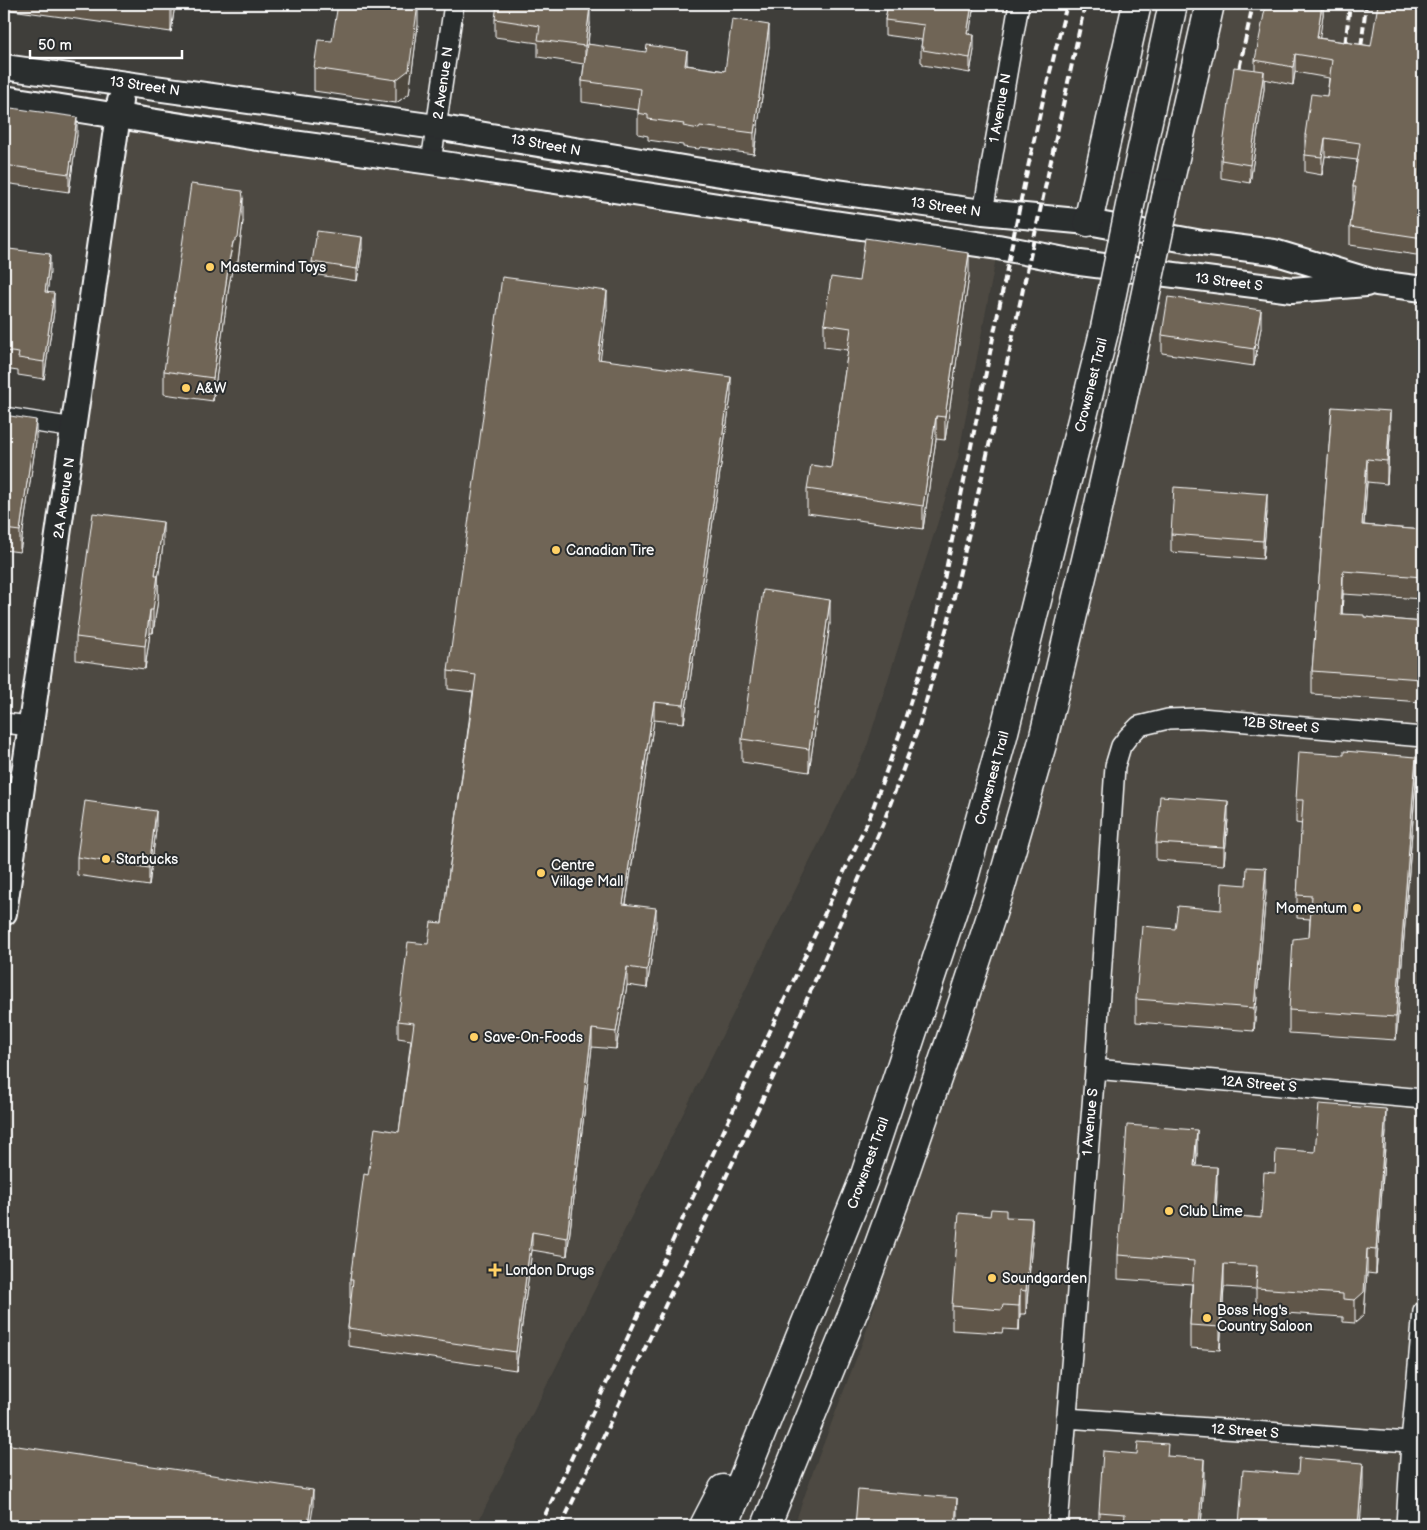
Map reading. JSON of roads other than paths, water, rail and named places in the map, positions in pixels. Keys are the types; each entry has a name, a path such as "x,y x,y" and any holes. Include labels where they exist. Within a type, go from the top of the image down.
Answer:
{"highway":[{"path":"1088,222 1137,4"},
{"name":"Crowsnest Trail","path":"724,1526 863,1181 965,874 1004,736 1105,328 1173,4"},
{"path":"785,1526 864,1286 897,1195 1001,886 1042,744 1096,518 1210,4"},
{"path":"766,1526 864,1286"},
{"path":"704,1526 795,1351"}],"street":[{"name":"2 Avenue N","path":"431,162 454,4"},
{"name":"1 Avenue N","path":"983,212 1019,4"},
{"name":"13 Street N","path":"4,67 436,127 823,190 983,212 1088,222"},
{"name":"2A Avenue N","path":"4,913 123,83"},
{"path":"4,98 265,139 431,162"},
{"name":"13 Street S","path":"431,162 998,247 1080,263 1292,290 1377,283"},
{"name":"13 Street S","path":"1088,222 1202,243 1274,252 1377,283 1423,289"},
{"path":"4,417 74,428"},
{"name":"12B Street S","path":"1139,726 1168,719 1200,718 1423,737"},
{"path":"4,723 30,726"},
{"name":"1 Avenue S","path":"1058,1526 1094,1070 1115,766 1121,746 1139,726"},
{"name":"12A Street S","path":"1094,1070 1423,1099"},
{"path":"1406,1526 1417,1443 1423,1311"},
{"name":"12 Street S","path":"1066,1418 1417,1443"}],"railway":[{"path":"540,1526 870,816 904,722 935,624 1024,185 1067,4"},
{"path":"561,1526 775,1073 884,821 919,726 947,627 985,464 1085,4"},
{"path":"1237,79 1253,4"},
{"path":"1344,55 1350,4"},
{"path":"1360,57 1366,4"}],"place":[{"name":"Mastermind Toys","path":"210,267"},
{"name":"A&W","path":"186,388"},
{"name":"Canadian Tire","path":"556,550"},
{"name":"Starbucks","path":"106,859"},
{"name":"Centre Village Mall","path":"541,873"},
{"name":"Momentum","path":"1357,908"},
{"name":"Save-On-Foods","path":"474,1037"},
{"name":"Club Lime","path":"1169,1211"},
{"name":"London Drugs","path":"495,1270"},
{"name":"Soundgarden","path":"992,1278"},
{"name":"Boss Hog's Country Saloon","path":"1207,1318"}]}
